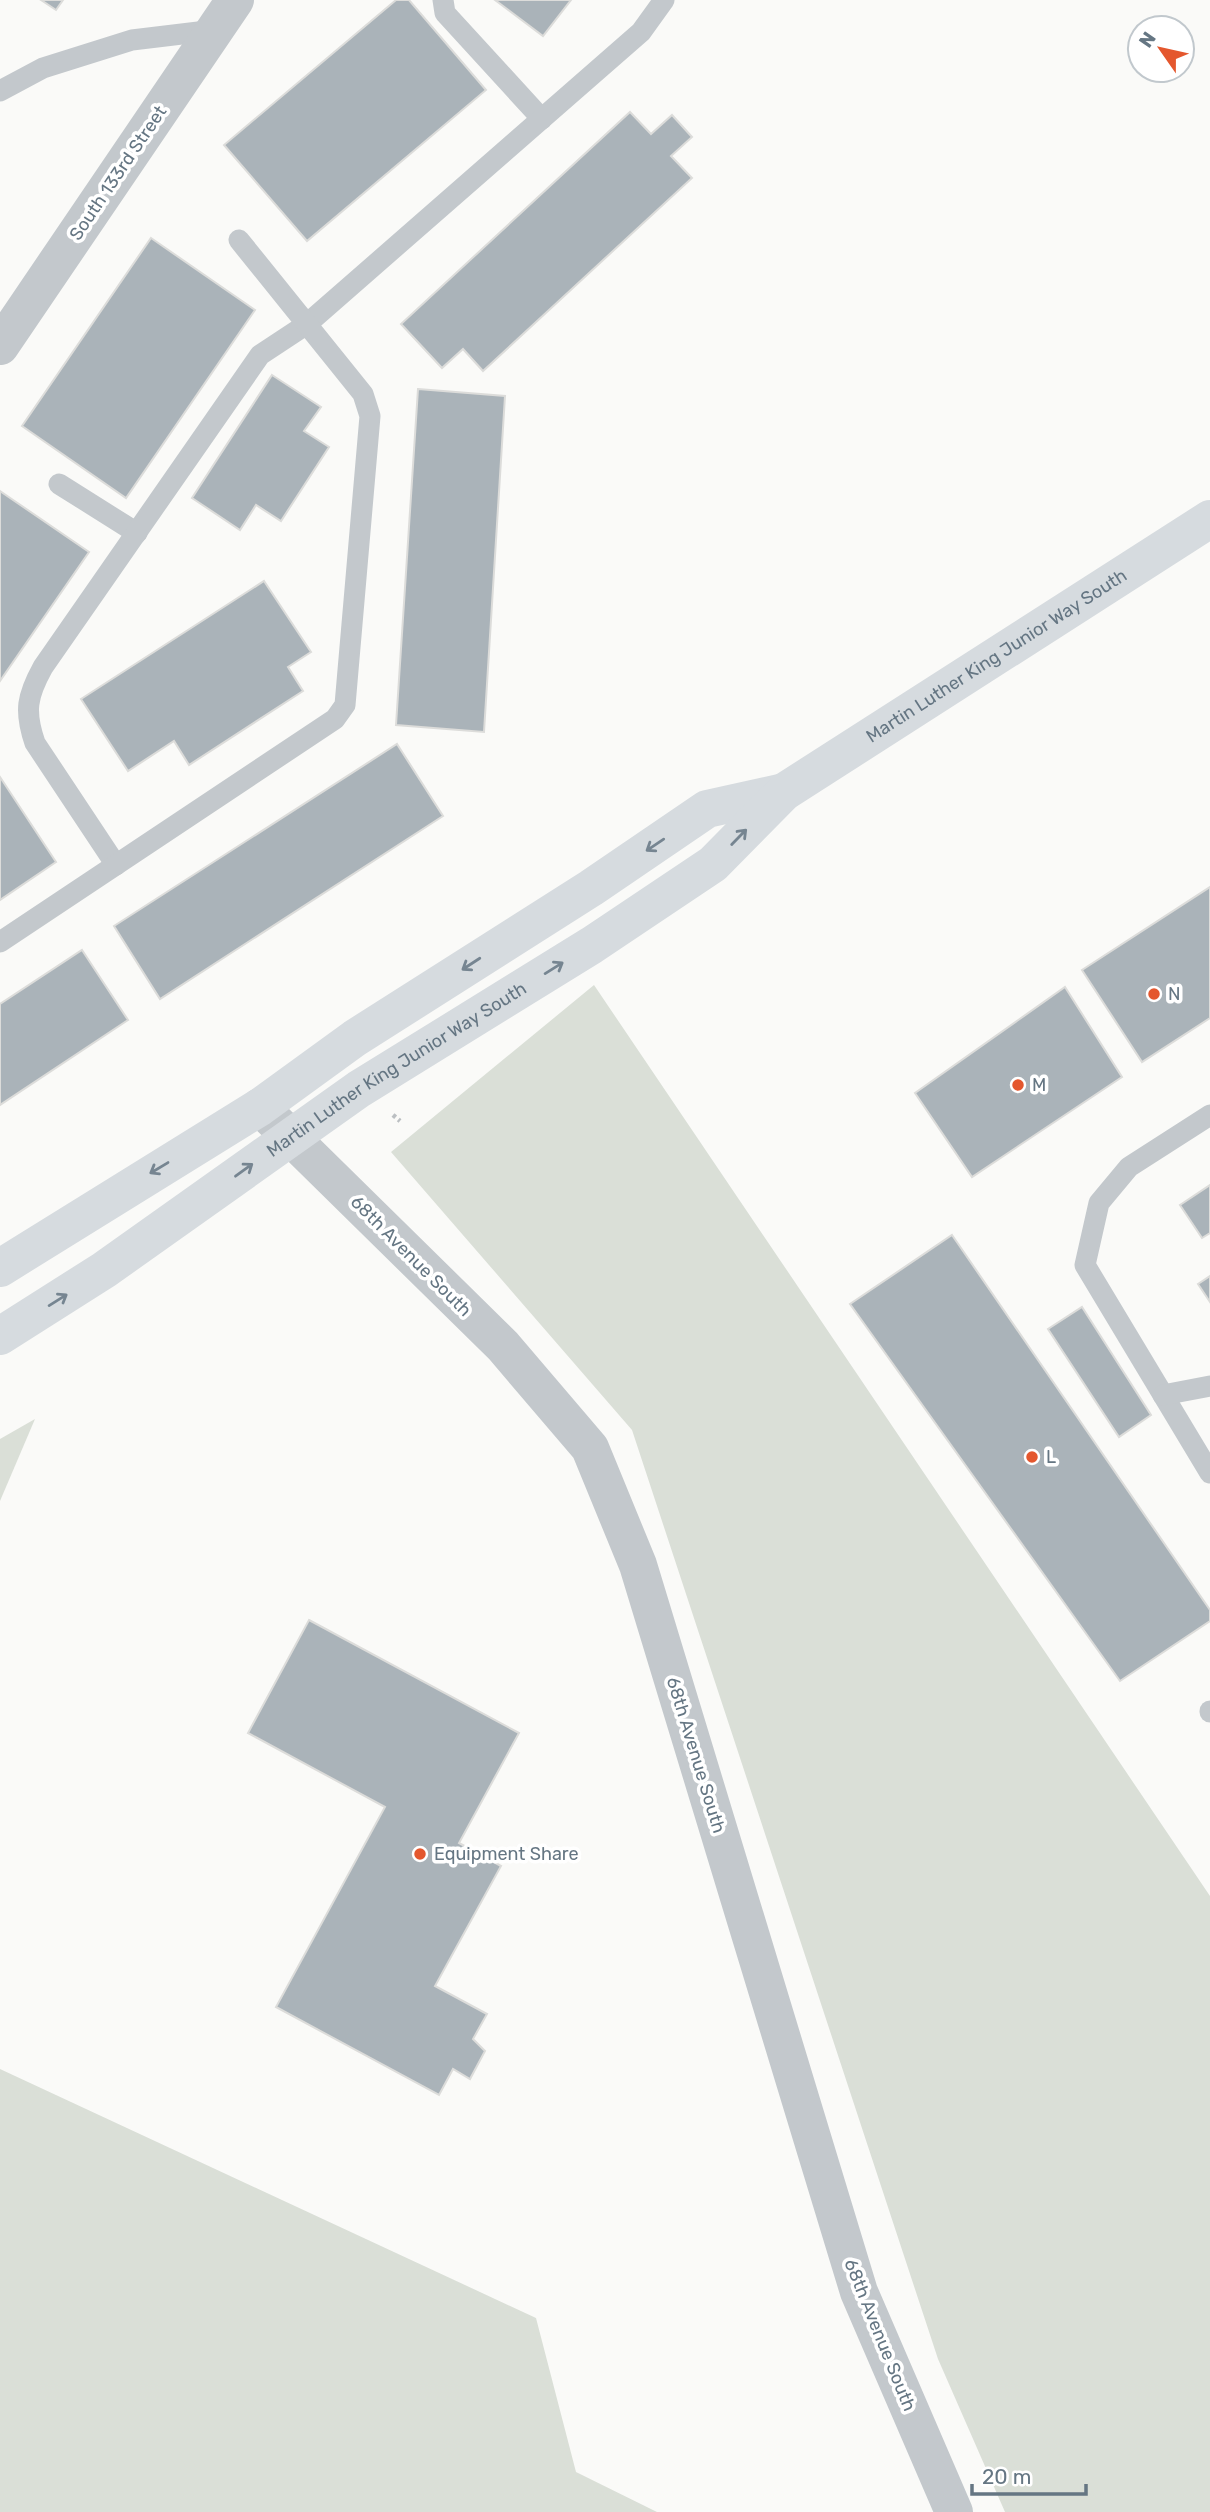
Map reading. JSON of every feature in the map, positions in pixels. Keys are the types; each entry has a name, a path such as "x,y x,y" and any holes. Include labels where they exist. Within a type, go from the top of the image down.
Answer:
{"main road":[{"name":"Martin Luther King Junior Way South","path":"0,1336 104,1270 359,1089 592,945 713,864 784,792 1210,519"},
{"name":"Martin Luther King Junior Way South","path":"0,1268 260,1107 355,1038 591,888 707,809 784,792"}],"street":[{"name":"South 133rd Street","path":"0,346 225,15"},
{"name":"68th Avenue South","path":"260,1107 503,1346 590,1448 638,1565 859,2292 954,2512"}],"lane":[{"path":"443,0 445,13 542,119"},
{"path":"116,865 35,743 27,722 30,691 43,667 260,355 307,324 542,119 641,32 664,0"},
{"path":"0,91 43,68 225,15"},
{"path":"0,942 335,719 345,705 370,416 363,394 239,240"},
{"path":"59,484 137,533"},
{"path":"1210,1115 1129,1167 1099,1203 1085,1265 1210,1473"},
{"path":"1163,1395 1210,1386"}],"path":[{"path":"393,1115 400,1121"}],"shaded area":[{"path":"594,985 1210,1896 1210,2512 1005,2512 938,2359 632,1430 391,1152"},
{"path":"35,1419 0,1501 0,1439"},
{"path":"0,2069 536,2318 576,2472 657,2512 0,2512"}],"building":[{"path":"41,0 63,0 56,10"},
{"path":"396,0 409,0 486,90 307,241 224,145"},
{"path":"495,0 571,0 543,36"},
{"path":"630,112 651,134 672,115 692,137 671,156 692,178 483,371 463,349 442,368 401,324"},
{"path":"151,238 255,310 126,498 22,426"},
{"path":"272,375 321,407 304,431 329,447 281,521 256,505 240,530 192,498"},
{"path":"418,389 505,396 484,732 396,725"},
{"path":"0,491 89,552 0,681"},
{"path":"264,581 311,652 288,667 303,691 189,765 174,741 128,771 81,699"},
{"path":"397,744 443,816 160,999 114,926"},
{"path":"0,777 56,862 0,900"},
{"name":"N","path":"1210,887 1210,1018 1142,1062 1082,970"},
{"path":"82,950 128,1020 0,1105 0,1004"},
{"name":"M","path":"1065,987 1122,1077 972,1177 915,1093"},
{"path":"1210,1185 1210,1233 1202,1238 1180,1205"},
{"name":"L","path":"952,1235 1210,1610 1210,1621 1120,1681 850,1304"},
{"path":"1210,1276 1210,1302 1198,1284"},
{"path":"1082,1307 1151,1415 1119,1437 1048,1329"},
{"name":"Equipment Share","path":"309,1620 519,1733 459,1843 501,1866 435,1986 487,2014 473,2039 485,2051 470,2079 453,2069 439,2095 276,2007 385,1807 248,1733"}],"place":[{"name":"N","path":"1154,994"},
{"name":"M","path":"1018,1085"},
{"name":"L","path":"1032,1457"},
{"name":"Equipment Share","path":"420,1854"}]}
